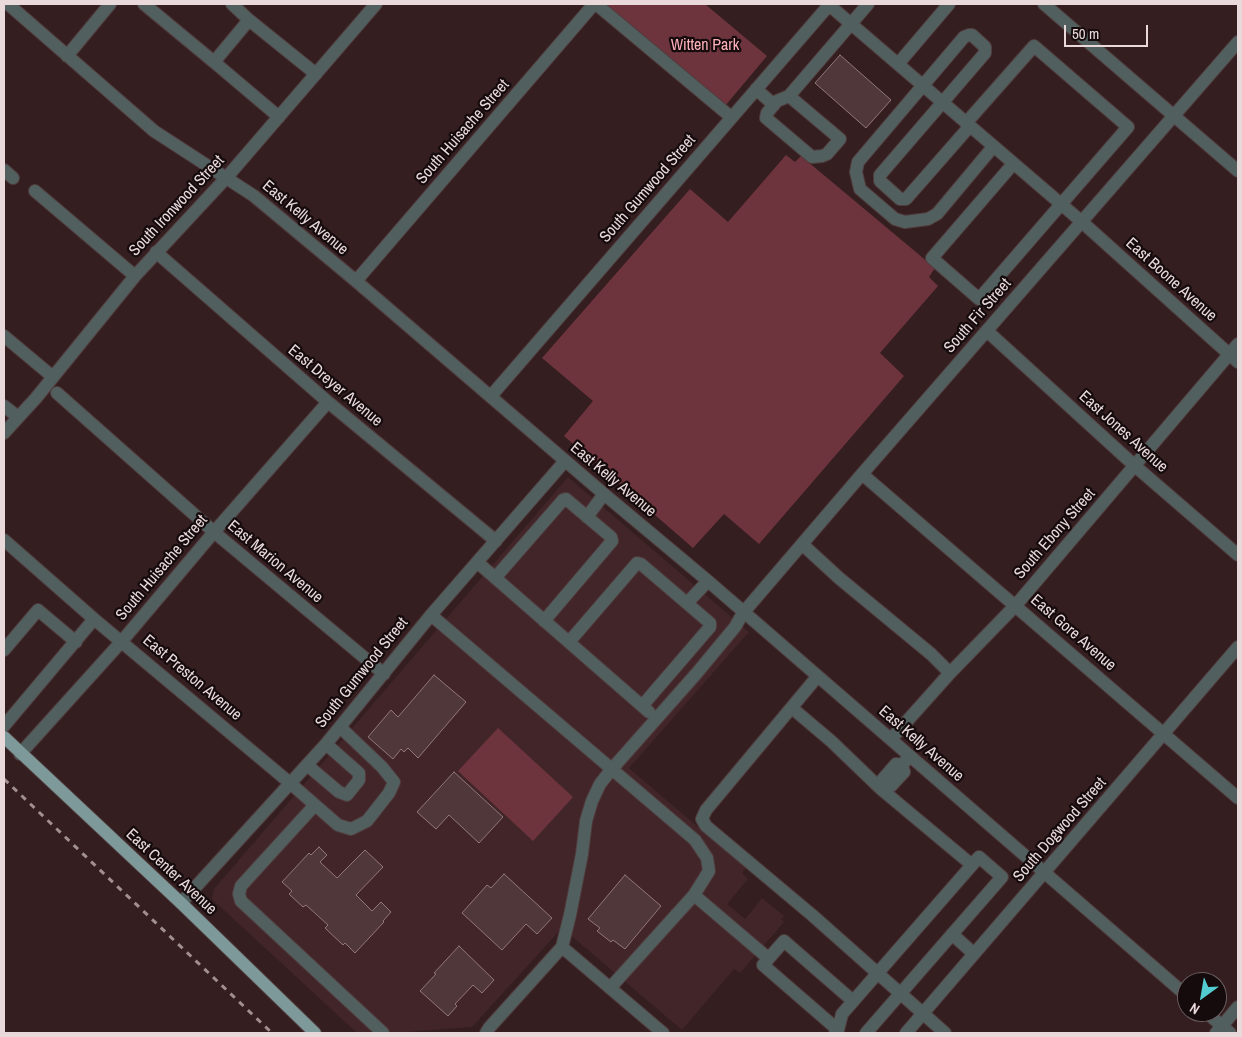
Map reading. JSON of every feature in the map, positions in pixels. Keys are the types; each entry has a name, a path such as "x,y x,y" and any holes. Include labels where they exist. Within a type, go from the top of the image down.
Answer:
{"main road":[{"name":"East Center Avenue","path":"4,737 181,903 315,1033"}],"street":[{"name":"East Kelly Avenue","path":"8,4 154,131 254,196 356,281 891,739 906,760 1044,873 1177,987"},
{"path":"66,56 110,4"},
{"path":"144,4 279,117"},
{"path":"232,4 316,74"},
{"name":"South Ironwood Street","path":"4,433 135,276 227,177 376,4"},
{"path":"595,4 731,118"},
{"name":"South Huisache Street","path":"356,281 595,4"},
{"name":"South Gumwood Street","path":"491,396 829,4"},
{"name":"East Boone Avenue","path":"829,4 1082,222 1234,358"},
{"path":"789,96 840,139 827,154 812,157 768,119 767,115 782,98 789,96 868,4"},
{"path":"898,64 949,4"},
{"path":"1044,4 1238,171"},
{"path":"214,62 249,20"},
{"path":"993,147 937,214 932,217 905,222 891,217 860,189 857,167 861,158 964,37 972,35 985,47 984,53 880,175 879,179 881,182 900,199 906,199 1034,46 1128,127 979,299 932,258 1013,164"},
{"name":"South Fir Street","path":"562,947 582,854 586,821 600,784 735,627 743,613 862,474 1238,42"},
{"path":"756,89 774,105"},
{"path":"35,191 135,276"},
{"name":"East Dreyer Avenue","path":"156,252 328,402 496,541"},
{"name":"East Jones Avenue","path":"987,331 1135,466 1238,555"},
{"path":"4,336 52,377"},
{"name":"South Ebony Street","path":"891,739 950,673 1016,605 1135,466 1234,358 1238,344"},
{"name":"East Marion Avenue","path":"57,393 214,532 384,674"},
{"name":"South Huisache Street","path":"20,754 122,641 328,402"},
{"path":"4,406 18,417"},
{"name":"South Gumwood Street","path":"181,903 307,766 384,674 430,615 565,461"},
{"name":"East Gore Avenue","path":"862,474 1238,798"},
{"path":"587,517 604,494"},
{"path":"495,578 563,500 566,499 611,537 612,542 544,621"},
{"name":"East Preston Avenue","path":"4,540 94,619 290,783 314,806 338,825 351,829 367,821 389,793 394,782 382,767 340,727"},
{"path":"802,544 839,578 931,654 950,673"},
{"path":"477,562 656,718"},
{"path":"569,642 638,563 710,623 710,627 642,706"},
{"path":"687,604 708,581"},
{"path":"4,650 38,610 76,642"},
{"path":"430,615 695,840 707,858 709,871 694,895 610,988"},
{"path":"4,726 94,619"},
{"name":"South Dogwood Street","path":"906,1033 1238,647"},
{"path":"817,677 706,810 702,819 706,826 812,915 945,1033"},
{"path":"792,708 972,865"},
{"path":"307,766 338,792 347,795 359,780 358,774 326,744"},
{"path":"882,787 883,779 896,764 906,760"},
{"path":"314,806 242,886 239,894 241,901 383,1033"},
{"path":"853,1001 784,941 762,965 836,1032 842,1014 979,858 1002,877 866,1033"},
{"path":"694,895 768,958"},
{"path":"952,934 974,954"},
{"path":"486,1033 562,947 663,1033"},
{"path":"1223,1031 1238,1007"}],"shaded area":[{"path":"568,477 749,632 629,768 746,868 742,873 748,879 727,904 745,919 762,898 784,916 781,919 784,922 740,973 734,969 682,1030 562,928 472,1027 392,1033 357,1033 212,899 214,889"}],"green space":[{"name":"Witten Park","path":"604,4 705,4 767,56 725,106"},
{"path":"786,155 795,162 801,156 935,268 929,277 938,286 880,353 904,376 759,544 724,514 693,548 564,436 593,401 542,358 690,189 728,222"},
{"path":"498,728 573,797 533,841 458,771"}],"building":[{"path":"840,55 891,100 866,128 815,83"},
{"path":"434,675 466,702 418,758 408,748 404,752 401,749 393,759 368,737 391,710 398,717"},
{"path":"454,772 503,817 479,843 449,815 436,829 417,812"},
{"path":"319,847 327,855 320,862 337,878 365,850 383,867 356,895 372,911 381,902 391,912 355,953 345,943 343,945 325,928 328,925 306,905 303,907 289,894 292,891 282,882 309,853 311,855"},
{"path":"504,874 552,918 537,934 526,924 502,950 462,913 487,885 491,888"},
{"path":"625,875 661,906 625,949 613,940 611,942 597,931 600,928 588,919"},
{"path":"459,946 494,980 482,993 473,985 455,1004 457,1006 448,1016 420,991"}],"railway":[{"path":"4,779 272,1033"}]}
